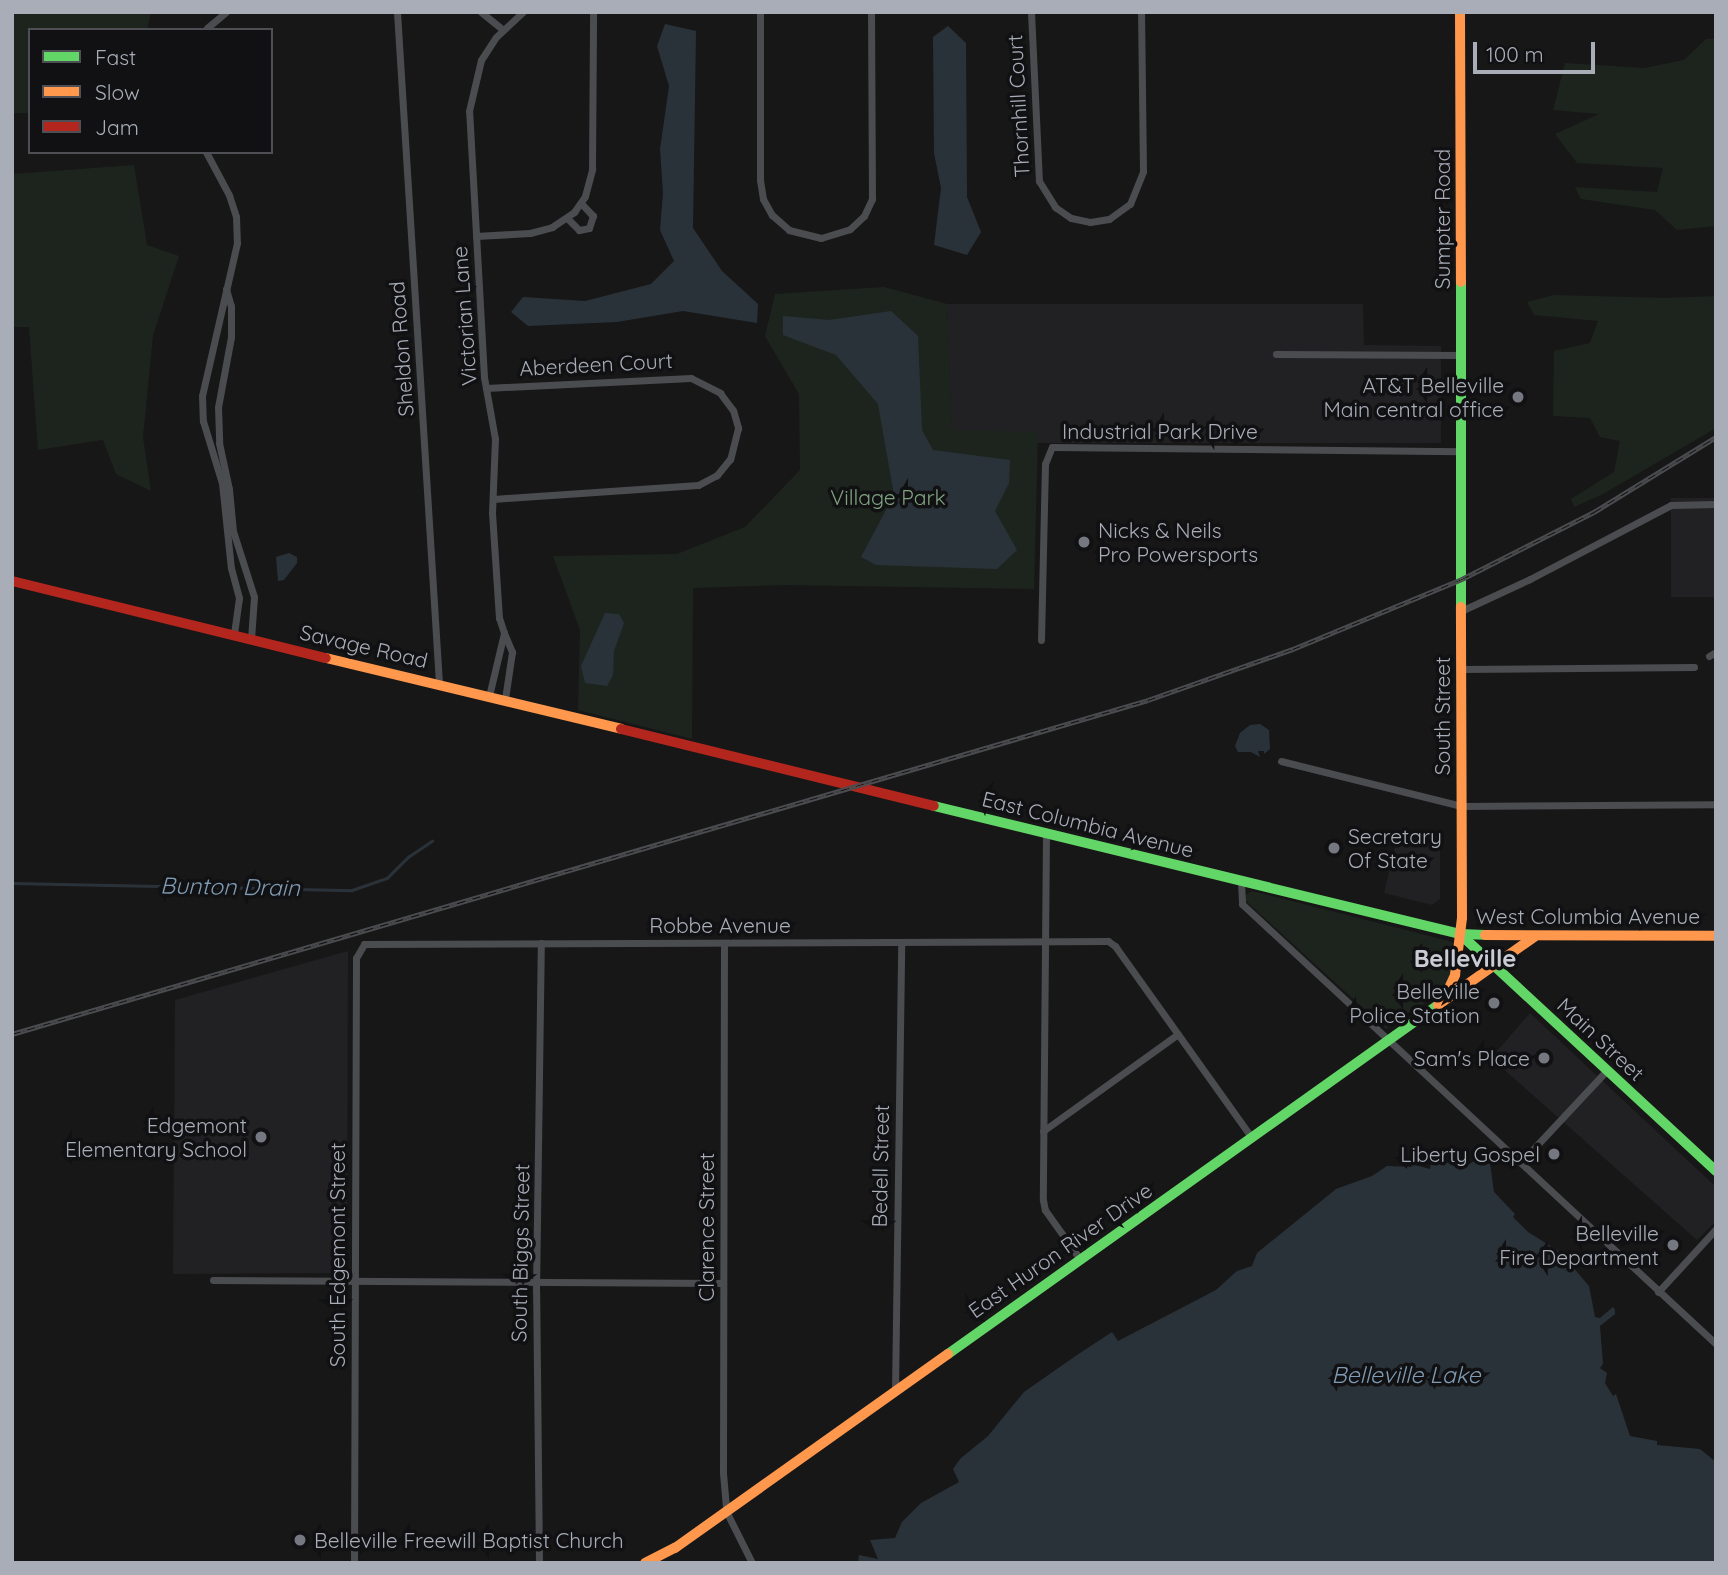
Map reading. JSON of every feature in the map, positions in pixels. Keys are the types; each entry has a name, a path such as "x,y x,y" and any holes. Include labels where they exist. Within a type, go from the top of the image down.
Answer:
{"street":[{"path":"208,28 226,12"},
{"name":"Sheldon Road","path":"397,12 439,684"},
{"path":"481,12 502,29"},
{"name":"Victorian Lane","path":"505,699 512,652 499,618 493,499 495,439 486,388 470,100 481,60 502,29 523,12"},
{"path":"476,236 537,232 567,218 581,202 593,169 593,12"},
{"path":"760,12 760,180 763,199 772,215 789,230 821,238 850,229 864,216 872,199 871,12"},
{"name":"Thornhill Court","path":"1031,12 1039,181 1055,207 1071,218 1090,222 1110,219 1130,204 1143,171 1142,12"},
{"name":"Sumpter Road","path":"1460,12 1461,425"},
{"path":"207,154 229,195 236,217 237,243 202,396 203,421 228,504 231,568 239,598 234,634"},
{"path":"567,218 579,230 592,225 593,216 581,202"},
{"path":"226,288 232,306 231,337 218,407 219,443 233,531 254,597 251,639"},
{"path":"1276,354 1462,355"},
{"path":"207,369 223,373"},
{"name":"Aberdeen Court","path":"486,388 691,378 720,393 733,410 738,428 730,459 717,475 698,485 493,499"},
{"name":"South Street","path":"1442,1003 1455,975 1460,934 1461,425"},
{"name":"Industrial Park Drive","path":"1041,640 1045,464 1052,447 1461,451"},
{"path":"1461,611 1530,579 1671,505 1716,504"},
{"name":"Savage Road","path":"12,581 706,749"},
{"name":"Victorian Lane","path":"489,696 504,633"},
{"path":"1462,669 1694,667"},
{"name":"East Columbia Avenue","path":"706,749 1460,934"},
{"path":"1281,761 1461,806 1716,804"},
{"path":"1046,833 1043,1206 1080,1259"},
{"path":"1241,882 1242,904 1716,1344"},
{"name":"West Columbia Avenue","path":"1460,934 1534,937 1716,936"},
{"name":"Main Street","path":"1460,934 1716,1171"},
{"name":"East Huron River Drive","path":"645,1563 675,1548 1534,937"},
{"name":"Robbe Avenue","path":"359,948 371,942 1108,941 1115,946 1251,1137"},
{"name":"Bedell Street","path":"895,1391 901,942"},
{"name":"South Biggs Street","path":"539,1563 537,1280 541,943"},
{"name":"Clarence Street","path":"724,943 723,1473 726,1511"},
{"name":"South Edgemont Street","path":"354,1563 356,958 359,948"},
{"path":"1043,1131 1178,1034"},
{"path":"1521,1162 1607,1070"},
{"path":"1658,1292 1716,1229"},
{"path":"213,1280 723,1283"},
{"path":"726,1511 752,1563"}],"shaded area":[{"path":"947,304 1363,304 1364,345 1441,346 1441,443 952,443"},
{"path":"1671,498 1716,498 1716,597 1671,597"},
{"path":"1397,838 1440,847 1440,899 1432,905 1384,893"},
{"name":"Edgemont Elementary School","path":"348,951 347,1273 173,1274 175,1000"},
{"path":"1530,1013 1716,1187 1716,1221 1697,1240 1491,1058"}],"green space":[{"path":"12,12 151,12 147,28 28,28 28,113 12,113"},
{"path":"1706,39 1716,39 1716,226 1677,230 1655,210 1581,199 1575,187 1657,192 1663,168 1577,163 1555,134 1599,114 1553,110 1565,63 1644,68 1684,60"},
{"path":"134,165 147,245 179,256 153,335 143,437 151,491 116,474 103,440 38,450 29,327 12,327 12,174"},
{"name":"Village Park","path":"884,287 947,304 952,430 1038,432 1034,589 785,585 693,588 692,739 578,710 580,630 553,556 677,554 745,527 800,470 799,394 765,336 775,294"},
{"path":"1554,295 1665,298 1716,296 1716,428 1603,494 1574,507 1571,499 1614,472 1620,441 1600,437 1590,418 1553,416 1554,351 1590,343 1598,321 1534,315 1527,302"},
{"path":"1252,891 1453,942 1451,975 1443,991 1386,1029 1246,901 1245,895"}],"water":[{"path":"665,24 696,31 693,228 722,271 758,304 757,323 683,311 617,322 528,326 511,312 523,297 585,301 651,284 674,261 660,230 663,193 660,149 669,86 657,46"},
{"path":"948,26 966,43 967,197 981,232 967,255 934,245 941,188 934,153 933,37"},
{"path":"891,311 918,336 922,430 933,450 1010,460 1009,483 995,511 1017,550 997,569 876,565 861,557 894,495 878,404 836,355 783,335 783,316 829,320"},
{"path":"289,553 297,557 297,563 284,580 278,581 276,557"},
{"path":"605,613 619,614 624,623 614,651 613,675 607,686 585,683 581,666"},
{"path":"1260,724 1269,730 1270,749 1264,754 1264,751 1258,751 1260,757 1251,752 1238,752 1235,746 1240,733 1250,725"},
{"name":"Belleville Lake","path":"1479,1158 1485,1158 1490,1163 1494,1192 1515,1214 1513,1217 1528,1232 1560,1252 1589,1286 1595,1317 1600,1318 1613,1307 1615,1310 1615,1314 1600,1326 1603,1364 1600,1368 1607,1373 1605,1383 1613,1396 1616,1394 1630,1436 1657,1441 1657,1445 1700,1449 1716,1462 1716,1563 858,1563 859,1555 878,1559 870,1540 895,1538 902,1522 921,1503 959,1482 953,1469 960,1459 988,1436 1024,1392 1112,1332 1118,1341 1216,1290 1237,1271 1252,1266 1257,1253 1336,1189 1372,1176 1387,1166 1412,1167 1411,1164 1430,1169 1432,1159 1449,1163 1460,1170"}],"waterway":[{"name":"Bunton Drain","path":"12,883 352,890 387,878 408,857 432,841"}],"railway":[{"path":"12,1034 1148,700 1293,649 1462,579 1594,512 1716,437"}],"traffic: fast":[{"path":"1461,282 1461,607"},
{"path":"934,806 1460,934 1485,935"},
{"path":"1460,934 1716,1171"},
{"path":"948,1354 1438,1005"}],"traffic: slow":[{"path":"1460,12 1461,282"},
{"path":"1443,1001 1455,975 1462,918 1461,607"},
{"path":"326,658 621,729"},
{"path":"1485,935 1716,936"},
{"path":"1438,1005 1534,937"},
{"path":"645,1563 675,1548 948,1354"}],"traffic: jam":[{"path":"12,581 326,658"},
{"path":"621,729 934,806"}],"place":[{"name":"AT&T Belleville Main central office","path":"1518,397"},
{"name":"Nicks & Neils Pro Powersports","path":"1084,542"},
{"name":"Secretary Of State","path":"1334,848"},
{"name":"Belleville Police Station","path":"1494,1003"},
{"name":"Sam's Place","path":"1544,1058"},
{"name":"Edgemont Elementary School","path":"261,1137"},
{"name":"Liberty Gospel","path":"1554,1154"},
{"name":"Belleville Fire Department","path":"1673,1245"},
{"name":"Belleville Freewill Baptist Church","path":"300,1540"}],"district":[{"name":"Belleville","path":"1465,959"}]}
